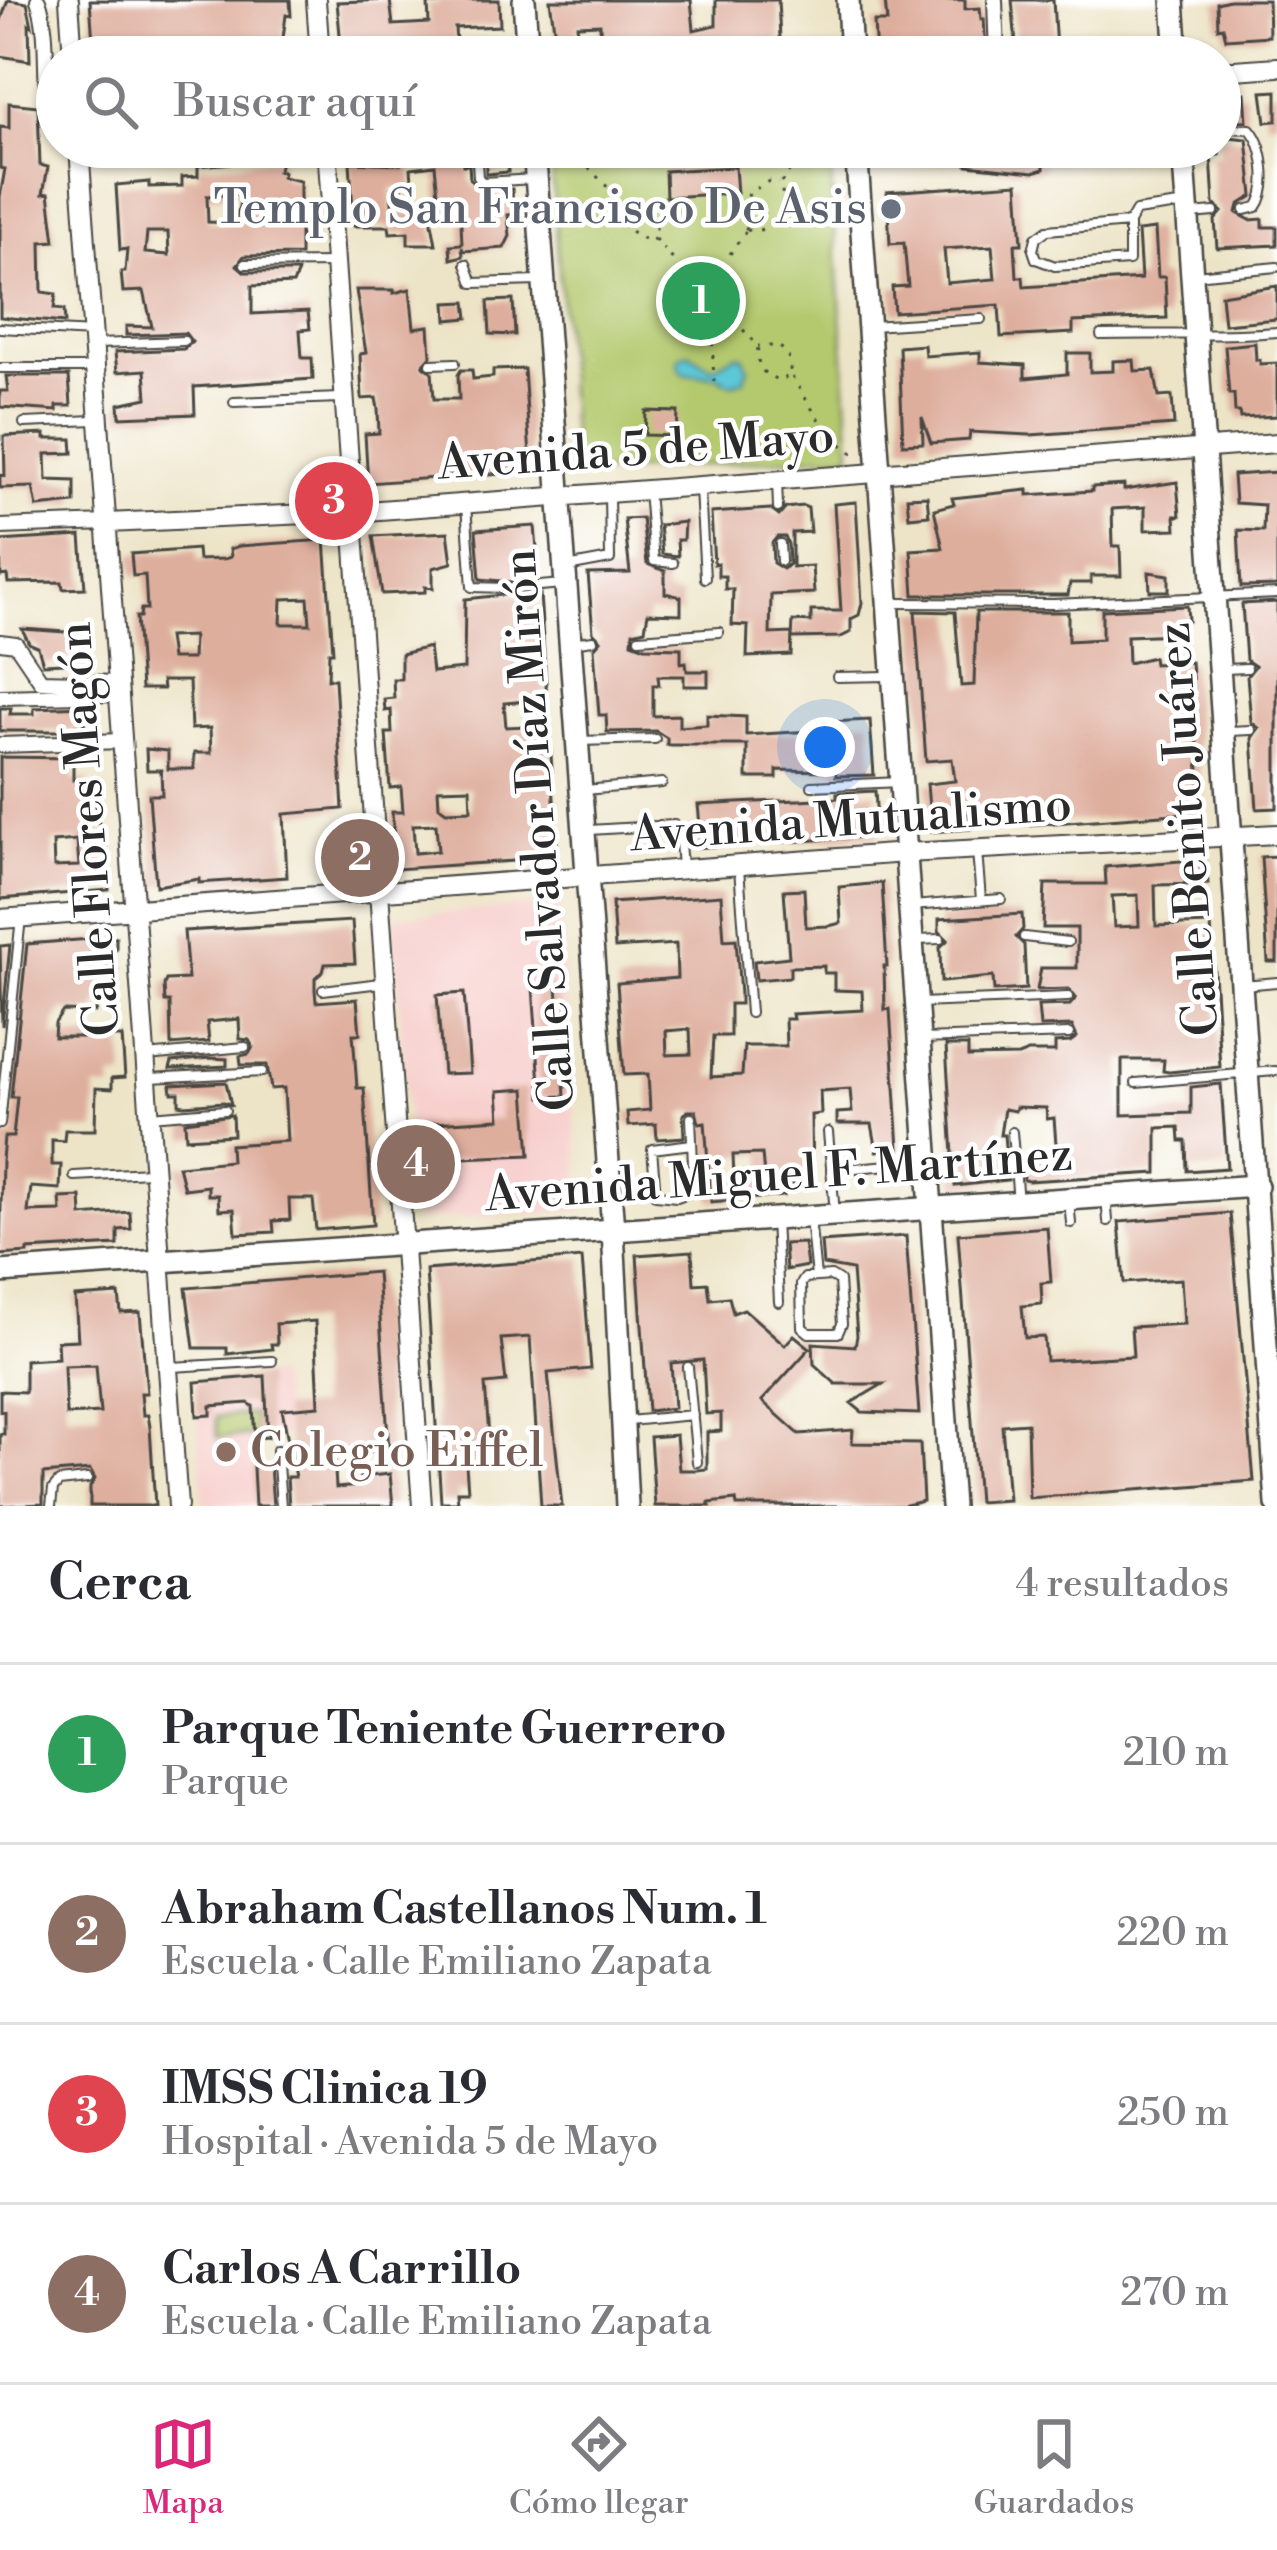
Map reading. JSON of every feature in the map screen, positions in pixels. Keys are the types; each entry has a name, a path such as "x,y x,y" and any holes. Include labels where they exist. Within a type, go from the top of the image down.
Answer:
{"main road":[{"path":"524,0 527,36"},
{"path":"848,0 850,36"},
{"path":"1173,0 1176,36"},
{"name":"Calle Salvador Díaz Mirón","path":"536,168 613,1230 627,1506"},
{"path":"858,168 952,1506"},
{"name":"Calle Benito Juárez","path":"1185,168 1230,838 1249,1072 1267,1185 1277,1504"},
{"name":"Avenida Miguel F. Martínez","path":"0,1272 1267,1185"}],"street":[{"path":"38,0 43,36"},
{"path":"69,0 72,36"},
{"path":"316,0 319,36"},
{"path":"995,0 996,36"},
{"path":"1241,70 1277,68"},
{"name":"Calle Flores Magón","path":"81,168 178,1506"},
{"path":"328,168 335,263 351,367 345,398 422,1506"},
{"name":"Avenida 5 de Mayo","path":"0,527 353,512 1277,442"},
{"path":"0,642 16,644 41,681 119,689"},
{"path":"0,697 119,689"},
{"path":"0,745 123,741"},
{"name":"Avenida Mutualismo","path":"0,919 906,853 1277,834"}],"lane":[{"path":"1241,129 1256,135 1265,196 1257,207 1246,210"},
{"path":"477,168 482,182 537,178"},
{"path":"1129,223 1047,230 1036,238 1036,259 1055,266 1129,261 1129,223 1136,211 1214,212"},
{"path":"245,264 335,263"},
{"path":"466,264 473,283 543,280"},
{"path":"1192,275 1277,267"},
{"path":"870,326 980,320"},
{"path":"0,328 93,339 184,341"},
{"path":"1101,335 1277,332"},
{"path":"431,364 455,363"},
{"path":"0,368 95,368"},
{"path":"234,402 345,398"},
{"path":"24,423 99,419"},
{"path":"777,479 778,508"},
{"path":"700,485 705,578"},
{"path":"648,489 654,561 673,563"},
{"path":"466,502 472,587 512,588 610,559 609,492"},
{"path":"780,544 781,561"},
{"path":"890,603 1054,604 1277,594"},
{"path":"639,638 719,632"},
{"path":"568,644 593,640"},
{"path":"1219,670 1247,668"},
{"path":"837,677 895,676"},
{"path":"1223,732 1251,730"},
{"path":"575,741 655,740"},
{"path":"812,787 902,782"},
{"path":"579,790 662,783"},
{"path":"582,831 674,825 679,831 682,871"},
{"path":"977,849 981,900"},
{"path":"739,866 750,1013"},
{"path":"911,906 1001,899"},
{"path":"0,1124 21,917"},
{"path":"1024,937 1068,942"},
{"path":"914,940 940,938"},
{"path":"323,990 386,982"},
{"path":"1242,985 1277,982"},
{"path":"917,1004 1068,997"},
{"path":"920,1039 1069,1034"},
{"path":"146,1056 245,1047"},
{"path":"1136,1083 1275,1071"},
{"path":"147,1078 262,1072"},
{"path":"150,1116 225,1110"},
{"path":"691,1118 694,1191 677,1197 656,1195 652,1149 692,1144"},
{"path":"827,1132 835,1214"},
{"path":"1012,1132 1018,1202"},
{"path":"831,1170 902,1164"},
{"path":"74,1176 154,1172"},
{"path":"1106,1196 1108,1221"},
{"path":"677,1197 680,1225"},
{"path":"1069,1198 1071,1223"},
{"path":"810,1216 816,1276"},
{"path":"775,1219 779,1302"},
{"path":"816,1276 839,1281 842,1324 838,1333 809,1334 802,1328 801,1284 816,1276"},
{"path":"169,1368 272,1361"},
{"path":"688,1366 697,1462"},
{"path":"622,1422 693,1415"},
{"path":"277,1450 280,1506"},
{"path":"51,1506 59,1482 87,1479"}],"path":[{"path":"589,168 625,206 629,230 647,241 656,239"},
{"path":"780,184 769,181 748,194 741,218 748,230 757,232 777,221 783,209 780,184 791,168"},
{"path":"625,206 634,203 650,212 656,221 656,239 676,262"},
{"path":"730,254 748,230"},
{"path":"735,321 758,346 762,371 782,380 790,375"},
{"path":"712,331 714,386"},
{"path":"758,346 779,346 788,355 790,375 828,434 881,471"}],"shaded area":[{"path":"558,904 582,1211 414,1219 394,917"},
{"name":"Colegio Eiffel","path":"277,1375 288,1435 251,1437 255,1506 204,1506 195,1382"}],"green space":[{"path":"552,168 831,168 851,454 574,475"},
{"path":"253,1414 255,1435 217,1438 216,1417"}],"water":[{"path":"689,353 712,368 743,356 748,368 744,380 731,384 717,376 684,374 678,364"}],"building":[{"path":"8,0 27,3 32,26 29,24 30,61 0,56 0,23"},
{"path":"90,0 290,0 291,16 286,15 283,36 93,36"},
{"path":"390,0 393,25 429,23 428,4 438,4 438,0 499,0 500,26 455,28 456,36 340,36 337,2"},
{"path":"550,0 691,0 694,30 716,25 716,0 778,0 780,36 600,36 600,24 577,25 578,36 555,36"},
{"path":"885,0 965,0 965,9 980,8 985,36 875,36 874,22 887,22"},
{"path":"1012,0 1053,0 1055,36 1015,36"},
{"path":"1268,0 1269,36 1225,36 1223,27 1218,28 1217,3"},
{"path":"1277,91 1277,121 1266,122 1262,92"},
{"path":"1241,93 1245,93 1247,121 1241,121"},
{"path":"9,103 36,106 36,168 48,168 43,194 49,193 55,241 41,242 42,292 56,294 54,309 64,310 65,323 0,317 0,197 5,169 0,168 0,127 9,128"},
{"path":"1241,138 1247,139 1253,196 1239,205 1237,213 1250,220 1263,219 1263,227 1277,227 1277,245 1217,248 1215,220 1222,212 1214,204 1212,168 1241,168"},
{"path":"198,168 279,168 282,177 300,181 300,255 244,256 237,265 245,272 298,272 293,284 252,286 252,314 308,311 310,329 300,330 302,358 312,358 313,379 194,387 195,414 120,417 119,404 147,398 145,370 117,372 115,352 184,349 192,342 185,333 126,335 126,326 152,327 144,291 123,292 121,272 125,272 127,249 120,250 116,185 182,186 182,177 198,176","holes":["242,194 235,223 208,222 207,196","147,232 168,232 169,255 145,253"]},
{"path":"350,168 411,168 413,193 391,188 393,215 430,212 436,244 408,244 408,232 390,233 389,226 354,226"},
{"path":"435,168 469,168 476,188 512,189 513,214 508,215 510,236 504,248 463,251 462,247 463,256 451,259 450,245 462,244 460,203 439,204"},
{"path":"486,168 508,168 508,172 486,174"},
{"path":"735,168 737,193 666,197 665,171"},
{"path":"996,168 1044,168 1034,172"},
{"path":"1018,183 1022,244 1015,244 1017,277 1023,277 1024,287 1141,279 1138,231 1155,229 1167,318 1073,322 1073,333 1001,337 999,305 894,312 892,287 908,286 904,243 890,244 887,192","holes":["992,246 995,279 947,283 944,249"]},
{"path":"707,278 718,289 707,300 696,289"},
{"path":"1277,286 1277,319 1224,324 1221,295"},
{"path":"410,289 414,328 429,326 431,356 423,365 432,372 434,399 459,399 461,370 472,370 473,379 493,377 493,370 524,369 531,471 368,483 365,434 379,433 378,409 376,398 362,399 360,354 366,353 356,290 394,293"},
{"path":"513,300 515,335 490,334 488,301"},
{"path":"466,302 468,318 447,320 446,303"},
{"path":"1255,343 1260,364 1277,363 1277,416 1240,418 1234,394 1229,394 1225,346"},
{"path":"924,345 925,356 980,352 980,362 1025,365 1025,378 1067,374 1067,353 1090,353 1090,372 1113,371 1113,361 1134,360 1135,371 1154,370 1159,397 1172,396 1174,425 1030,435 970,432 969,440 931,443 922,417 923,443 903,444 899,347"},
{"path":"6,376 69,376 71,406 57,406 57,411 0,407 0,391 8,391"},
{"path":"646,411 678,412 677,436 645,435"},
{"path":"45,434 45,439 72,439 73,453 46,454 47,480 75,481 75,503 37,507 33,487 0,488 0,475 5,476 4,436"},
{"path":"1277,472 1277,586 1241,587 1238,530 1263,531 1264,505 1235,503 1233,475"},
{"path":"1177,482 1180,516 1175,516 1176,529 1145,530 1145,507 1112,509 1113,546 1120,546 1121,576 1091,576 1091,583 1070,583 1068,595 914,595 911,550 943,548 934,509 954,504 952,498 1124,485 1124,490"},
{"path":"927,496 929,515 909,517 907,497"},
{"path":"856,502 862,603 859,615 851,619 851,632 841,637 792,638 793,621 811,622 811,611 841,611 834,504"},
{"path":"786,508 808,508 810,532 792,533 792,567 812,566 814,593 771,595 770,634 792,633 791,655 747,657 748,626 732,625 733,589 725,589 725,576 718,576 718,563 714,564 711,513 770,509 779,516","holes":["785,537 789,564 783,569 773,563 772,543"]},
{"path":"642,518 647,564 665,571 665,593 681,597 681,614 648,613 645,629 633,632 632,642 681,648 681,663 686,662 687,671 708,671 708,686 684,686 684,676 658,676 659,685 653,685 653,716 679,715 679,727 707,725 707,715 746,717 746,735 830,730 829,722 870,720 874,775 777,770 777,778 747,778 747,745 667,745 667,738 656,731 607,732 606,715 599,715 594,648 601,640 593,632 588,574 630,573 624,519"},
{"path":"684,522 683,540 677,540 678,556 662,554 659,525"},
{"path":"535,526 538,562 526,563 528,579 480,579 476,530"},
{"path":"448,532 452,563 433,568 433,588 382,594 373,536"},
{"path":"81,536 85,588 63,589 62,582 8,583 7,575 1,576 0,541"},
{"path":"325,540 333,652 329,652 328,679 335,679 343,809 284,814 287,877 199,883 199,879 156,886 149,795 162,795 161,770 147,770 146,749 168,751 168,769 194,769 194,753 211,753 210,728 191,729 189,681 162,681 163,689 141,689 136,617 147,609 145,575 133,576 131,554 197,549 198,560 224,559 231,557 230,549","holes":["308,598 310,624 281,624 282,599","193,636 192,659 171,659 168,637"]},
{"path":"1149,572 1169,575 1169,591 1150,591"},
{"path":"540,594 547,699 504,703 506,727 549,725 558,858 396,869 392,812 403,812 401,787 390,788 386,733 392,733 391,710 385,711 384,699 394,698 393,679 401,679 401,654 429,647 432,672 464,669 465,599","holes":["470,788 471,810 446,811 439,806 438,789","436,824 438,851 415,853 413,825"]},
{"path":"1277,602 1277,808 1257,809 1252,738 1259,728 1251,722 1247,676 1255,666 1246,660 1242,604"},
{"path":"1187,606 1188,621 1183,621 1178,634 1127,636 1128,663 1153,657 1154,664 1191,662 1202,812 1014,826 1013,812 969,814 970,829 931,832 927,784 955,781 952,759 926,761 915,611 955,612 961,686 974,685 976,612 1068,612 1068,641 1102,639 1102,610"},
{"path":"22,629 80,633 80,646 74,646 74,656 64,657 64,663 43,664 38,647 29,643"},
{"path":"85,706 85,725 76,725 76,731 0,731 0,708 11,708 10,714 34,714 34,708"},
{"path":"0,757 73,758 73,780 88,780 88,798 95,798 101,839 105,838 109,890 0,899","holes":["77,840 79,866 54,867 53,842"]},
{"path":"875,791 878,836 693,848 691,827 700,825 698,805 837,798 837,793"},
{"path":"1277,856 1277,962 1268,962 1261,857"},
{"path":"1206,859 1208,884 1155,885 1156,926 1211,924 1220,1067 1169,1072 1163,1071 1164,1060 1122,1060 1122,1115 1191,1113 1191,1087 1221,1084 1227,1168 1187,1171 1186,1141 1180,1141 1179,1127 1157,1128 1157,1173 1024,1180 1022,1156 1057,1157 1054,1118 1047,1119 1046,1108 1016,1107 1015,1111 1004,1109 1000,1135 1004,1135 1008,1180 955,1186 946,1046 968,1046 968,1057 1018,1056 1055,1052 1055,1043 1077,1037 1072,1026 1040,1027 1038,1006 1070,1005 1076,998 1069,989 1037,990 1041,968 1077,968 1077,928 1043,928 1045,884 1106,884 1105,867","holes":["1138,895 1139,926 1114,927 1112,896"]},
{"path":"882,883 885,1010 890,1009 899,1149 877,1151 872,1124 837,1124 837,1113 852,1112 850,1089 820,1091 821,1114 811,1115 812,1184 783,1186 784,1196 711,1202 705,1122 699,1123 696,1111 683,1115 684,1137 657,1139 656,1124 628,1126 627,1112 650,1110 648,1074 624,1075 617,983 677,978 676,944 615,948 612,903 721,895 724,940 736,939 740,1004 730,1004 730,1036 713,1036 711,1077 742,1075 744,1046 786,1046 785,1019 793,1019 792,1014 863,1010 862,991 834,990 834,973 824,973 824,966 790,967 790,977 756,980 754,961 789,957 784,890 804,889 806,927 829,926 841,923 839,887","holes":["690,1029 691,1054 667,1055 666,1031","762,1154 764,1176 734,1178 733,1155"]},
{"path":"1022,914 1023,929 1016,937 1024,945 1026,989 994,991 993,977 941,982 940,947 948,940 939,931 939,919"},
{"path":"352,921 355,963 325,964 315,978 315,990 316,1002 357,999 360,1034 353,1034 357,1088 364,1088 373,1225 316,1230 313,1199 289,1199 290,1220 273,1221 274,1232 236,1234 234,1209 219,1210 218,1195 208,1195 208,1186 184,1189 178,1166 231,1161 230,1145 287,1141 284,1088 271,1089 267,1065 241,1065 240,1056 253,1047 249,1040 240,1039 239,1019 207,1022 209,1042 171,1045 170,1002 165,1002 164,985 166,980 188,979 184,931"},
{"path":"116,937 116,949 106,949 108,973 118,972 119,986 106,985 106,999 100,999 95,1012 63,1011 55,1023 54,1037 122,1037 125,1077 112,1078 112,1089 96,1088 95,1130 65,1130 64,1141 52,1140 52,1165 61,1165 60,1189 31,1187 28,1212 61,1211 60,1198 81,1197 82,1216 130,1212 131,1229 118,1230 118,1245 0,1255 2,1160 4,1137 13,1137 17,1097 11,1097 27,944"},
{"path":"10,945 2,1026 0,946"},
{"path":"557,986 565,1096 541,1097 533,988"},
{"path":"464,993 470,1073 443,1074 437,995"},
{"path":"227,1059 227,1066 170,1069 172,1062"},
{"path":"226,1082 231,1105 179,1104 179,1093 172,1093 171,1085"},
{"path":"525,1089 530,1155 419,1160 417,1124 500,1119 498,1091"},
{"path":"232,1115 233,1135 186,1138 185,1121"},
{"path":"1230,1213 1254,1481 1029,1498 1027,1423 1013,1424 1002,1425 1008,1500 978,1502 958,1234 1047,1227 1051,1282 1041,1283 1042,1304 1022,1306 1025,1338 1044,1337 1046,1361 1133,1356 1131,1327 1184,1324 1181,1279 1124,1283 1119,1222"},
{"path":"906,1236 919,1414 862,1412 851,1403 883,1384 836,1384 814,1364 813,1343 855,1346 857,1336 852,1270 823,1265 821,1242"},
{"path":"804,1243 807,1266 786,1270 784,1244"},
{"path":"692,1251 694,1284 708,1283 710,1299 729,1297 733,1313 744,1309 785,1345 794,1335 810,1348 762,1401 799,1434 853,1430 852,1443 920,1444 923,1501 902,1506 737,1506 736,1500 710,1506 655,1506 650,1437 676,1435 679,1470 697,1470 707,1469 707,1432 721,1431 721,1413 706,1414 703,1360 671,1363 674,1408 648,1411 637,1255"},
{"path":"582,1258 591,1369 548,1373 562,1506 541,1506 530,1337 501,1339 506,1382 485,1384 491,1462 466,1465 468,1491 457,1491 458,1502 441,1502 426,1270"},
{"path":"377,1272 389,1451 334,1454 336,1488 360,1486 360,1477 390,1474 393,1506 289,1506 287,1477 295,1477 282,1409 319,1406 315,1321 276,1324 277,1344 271,1344 272,1349 227,1354 227,1348 194,1348 186,1288"},
{"path":"119,1294 121,1313 140,1312 147,1393 141,1393 143,1415 148,1415 150,1427 155,1506 90,1506 95,1479 90,1470 43,1474 43,1504 0,1506 4,1411 0,1411 0,1391 25,1392 25,1360 58,1358 57,1341 78,1340 75,1297","holes":["96,1365 100,1413 66,1415 64,1366"]},
{"path":"265,1376 268,1437 255,1438 253,1406 248,1403 211,1406 211,1415 197,1416 195,1382"},
{"path":"270,1466 273,1506 255,1506 253,1467"}],"place":[{"name":"Templo San Francisco De Asis","path":"891,209"},
{"name":"Parque Teniente Guerrero","path":"701,301"},
{"name":"IMSS Clinica 19","path":"334,501"},
{"name":"Abraham Castellanos Num. 1","path":"360,858"},
{"name":"Carlos A Carrillo","path":"416,1164"},
{"name":"Colegio Eiffel","path":"226,1452"}]}
